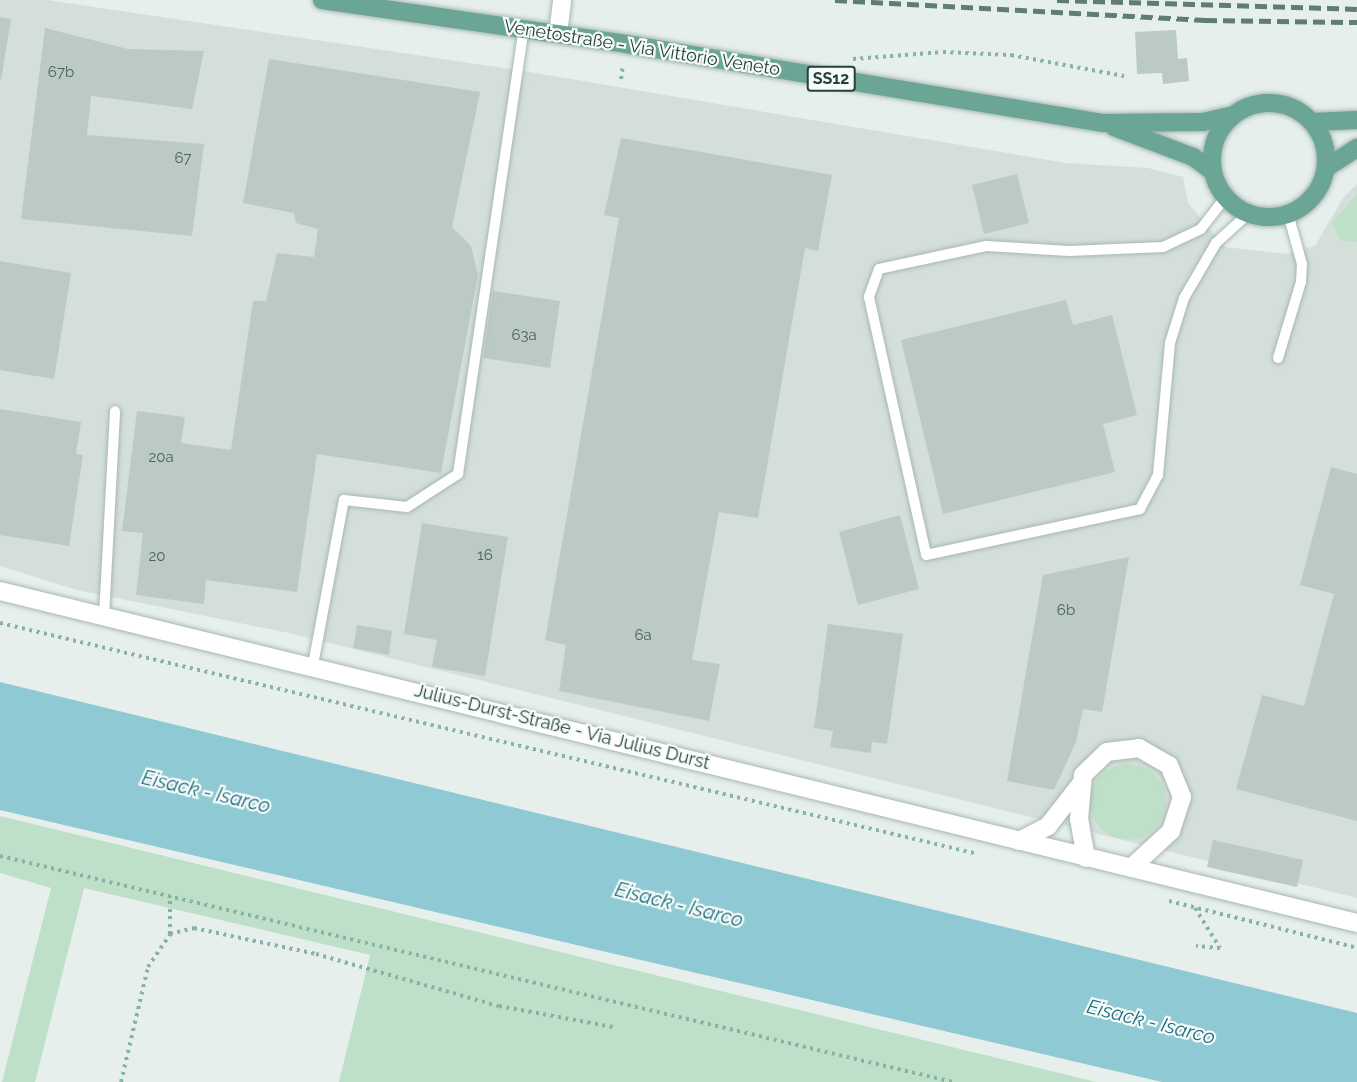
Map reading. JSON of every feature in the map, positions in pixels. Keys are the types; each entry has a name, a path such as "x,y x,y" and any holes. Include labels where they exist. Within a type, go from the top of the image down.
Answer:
{"main road":[{"name":"Venetostraße - Via Vittorio Veneto","path":"322,0 558,34 1104,123 1203,122 1230,116 1264,102 1282,103 1312,122"},
{"path":"1230,116 1218,132 1212,151 1212,171 1225,198 1248,214 1275,218 1288,214 1314,196 1326,168 1321,135 1312,122"},
{"path":"1312,122 1357,120"},
{"name":"Venetostraße - Via Vittorio Veneto","path":"1104,123 1192,157 1212,171"},
{"path":"1326,168 1357,148"}],"street":[{"path":"558,34 562,0"},
{"name":"Julius-Durst-Straße - Via Julius Durst","path":"0,591 313,665 1086,858 1357,923"},
{"path":"1019,841 1048,826 1081,784 1093,762 1122,748 1154,753 1168,765 1178,780 1180,806 1171,831 1131,868"},
{"path":"1081,784 1078,819 1086,858"}],"lane":[{"path":"313,665 344,500 407,507 458,474 474,380 524,29"},
{"path":"1225,198 1201,229 1163,247 1069,250 986,246 879,269 869,297 926,555 1140,509 1158,475 1170,343 1184,298 1201,263 1248,214"},
{"path":"1278,357 1302,273 1299,245 1288,214"},
{"path":"104,616 115,411"}],"path":[{"path":"829,79 832,61 943,52 1011,55 1124,76"},
{"path":"621,79 623,64"},
{"path":"0,623 978,854"},
{"path":"0,856 953,1082"},
{"path":"121,1082 148,967 170,934 170,896"},
{"path":"1195,908 1220,948 1196,946"},
{"path":"170,934 194,928 316,954 499,1006 613,1027"}],"shaded area":[{"path":"0,0 47,0 524,71 1066,163 1148,168 1183,177 1188,203 1225,247 1287,254 1315,246 1343,198 1357,184 1357,898 289,633 77,590 0,566"}],"green space":[{"path":"1357,194 1357,242 1340,240 1332,223"},
{"path":"1128,764 1143,767 1155,775 1163,787 1166,802 1163,817 1155,829 1143,837 1128,840 1113,837 1101,829 1093,817 1090,802 1093,787 1101,775 1113,767"},
{"path":"0,816 1096,1082 339,1082 370,955 84,888 35,1082 2,1082 51,888 0,873"}],"water":[{"name":"Eisack - Isarco","path":"0,682 1357,1013 1357,1082 1162,1082 0,810"}],"building":[{"path":"0,17 11,19 1,80 0,79"},
{"path":"45,28 128,49 204,51 192,109 91,96 87,135 204,144 192,236 21,219"},
{"path":"1176,30 1178,59 1187,58 1189,81 1163,84 1162,73 1137,74 1135,32"},
{"path":"269,59 480,92 452,227 471,246 478,275 441,473 317,454 297,592 206,580 204,604 136,595 143,533 122,531 137,411 185,417 181,443 231,450 253,301 266,301 277,253 314,257 318,229 296,223 294,213 243,203"},
{"path":"621,138 832,175 818,251 805,248 758,518 719,512 692,660 720,664 709,721 559,691 566,645 545,640 619,218 604,215"},
{"path":"1017,174 1029,223 984,234 972,185"},
{"path":"0,261 71,273 54,379 0,370"},
{"path":"493,291 560,301 550,368 483,358"},
{"path":"1066,300 1073,325 1112,315 1137,415 1103,424 1115,472 943,514 901,340"},
{"path":"0,409 81,422 76,454 83,455 69,546 0,535"},
{"path":"1331,467 1357,474 1357,821 1236,789 1262,695 1304,706 1334,594 1300,585"},
{"path":"900,515 919,589 858,605 839,532"},
{"path":"422,523 508,537 485,676 432,667 437,640 404,634"},
{"path":"1129,557 1102,712 1083,709 1076,742 1054,790 1007,781 1043,575"},
{"path":"828,624 903,634 887,744 872,742 871,753 830,747 833,731 814,728"},
{"path":"357,625 392,631 389,655 353,648"},
{"path":"1213,840 1303,860 1297,887 1207,867"}],"railway":[{"path":"835,0 1205,20 1357,22"},
{"path":"1057,0 1357,9"}]}
